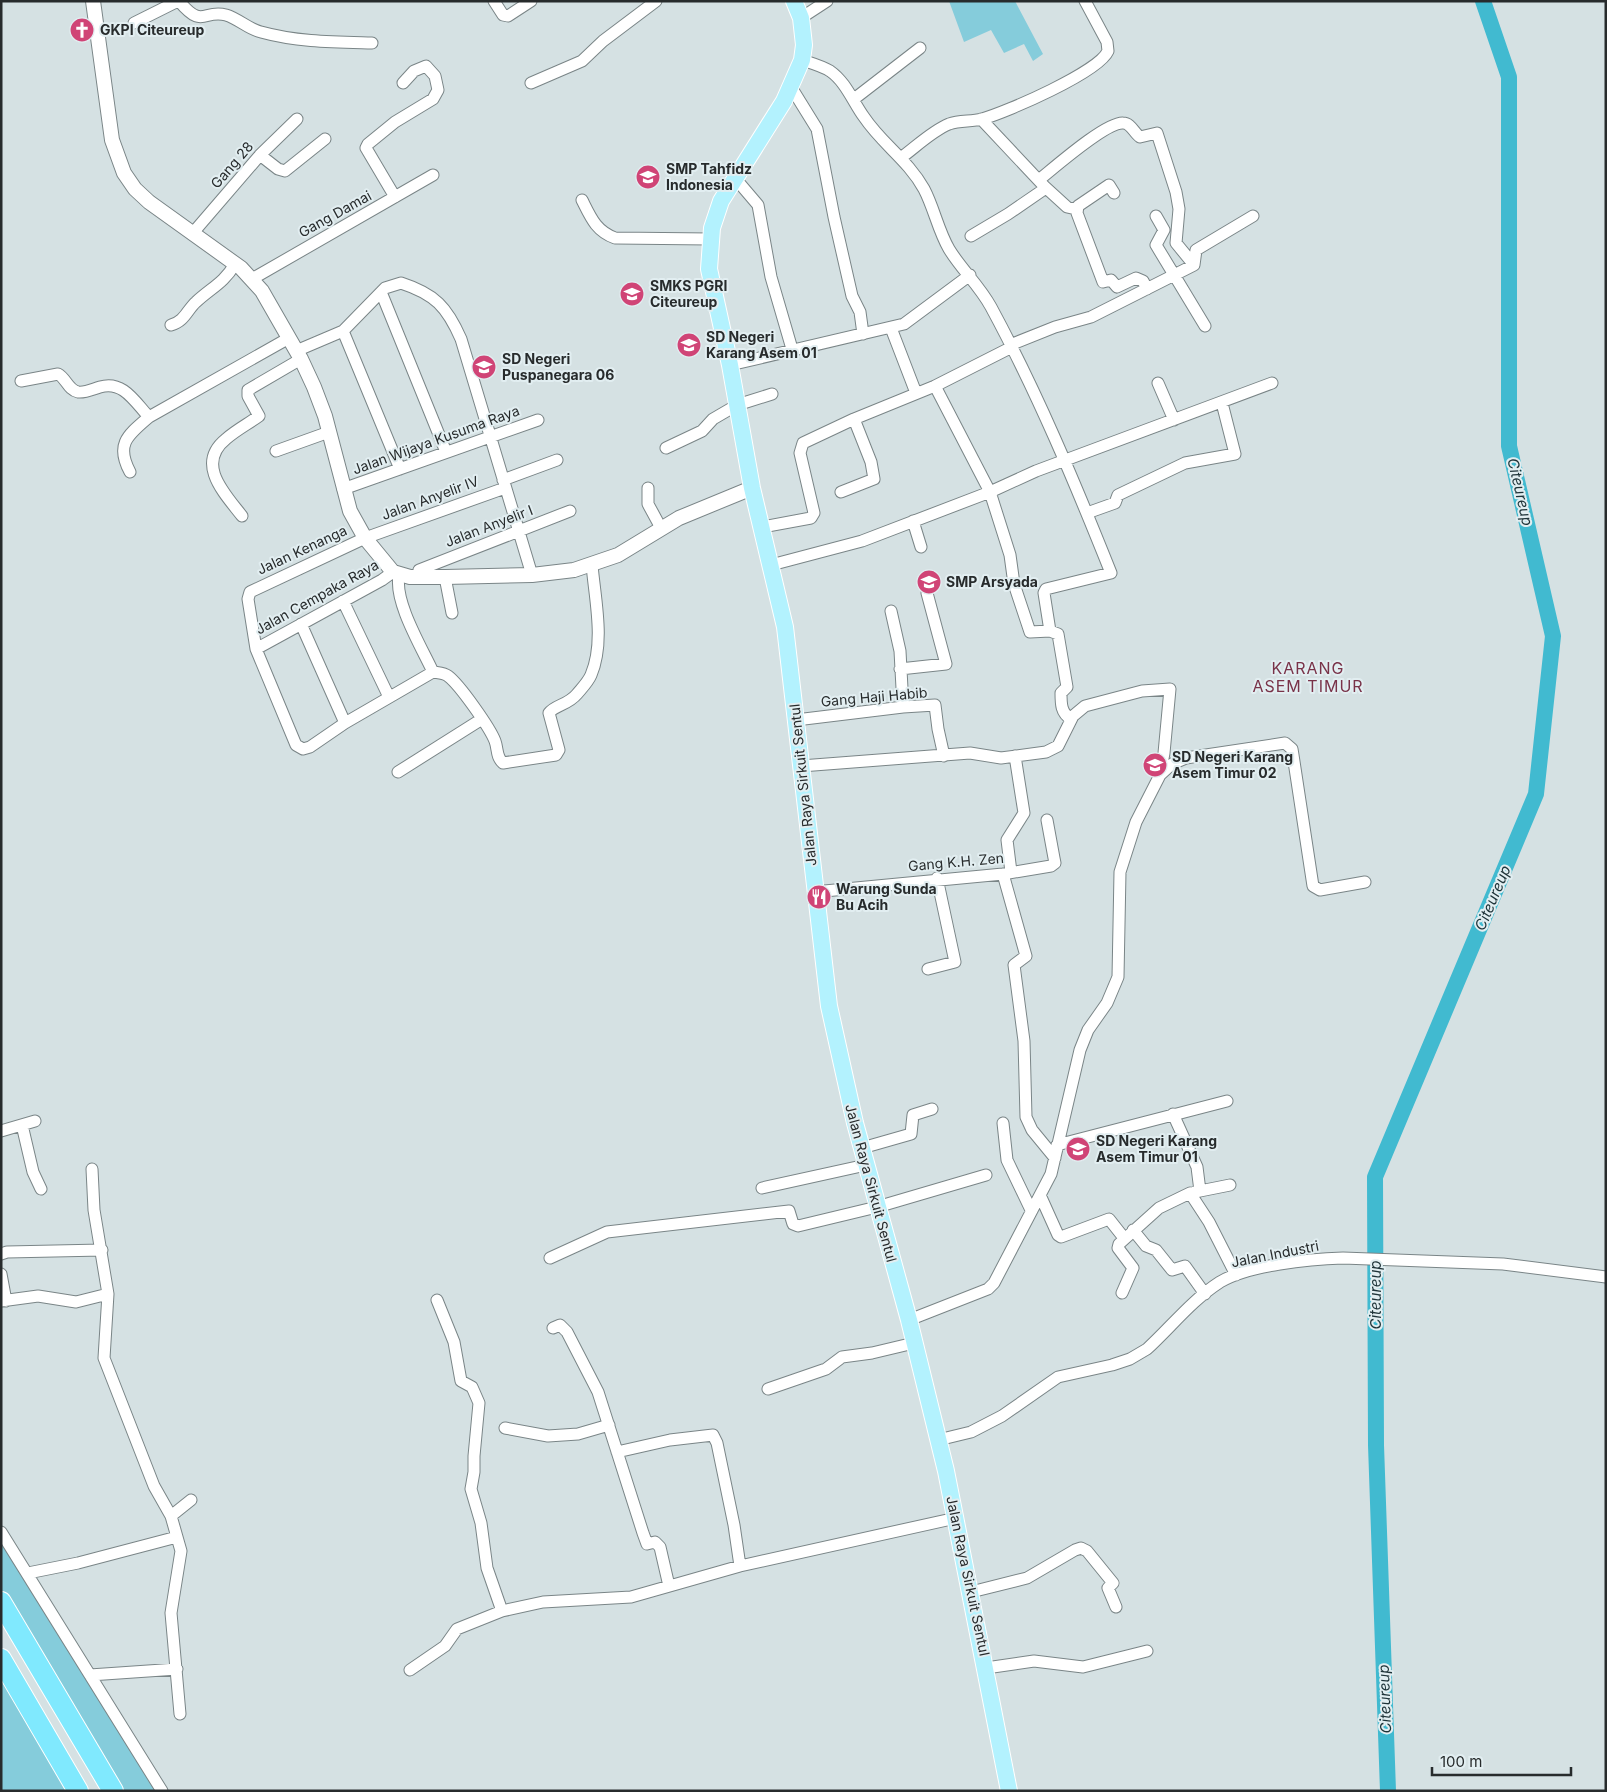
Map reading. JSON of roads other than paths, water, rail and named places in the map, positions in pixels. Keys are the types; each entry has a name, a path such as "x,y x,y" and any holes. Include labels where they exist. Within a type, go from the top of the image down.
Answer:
{"highway":[{"path":"1,1602 113,1791"},
{"path":"1,1659 78,1791"}],"main road":[{"name":"Jalan Raya Sirkuit Sentul","path":"794,1 801,18 804,45 802,60 791,87 718,209 710,239 711,284 730,365 752,488 785,627 828,1006 866,1165 909,1320 956,1518 1009,1791"}],"street":[{"path":"93,1 107,105 118,159 135,189 158,210 235,264 252,279 270,304 299,355 319,399 350,511 366,538 396,574 398,590 403,604 433,672 450,678 482,719 494,739 499,758 505,764 554,756 559,753 549,712 566,704 579,691 591,676 596,655 597,625 592,565"},
{"path":"134,23 178,1 190,14 195,16 224,15 249,28 271,34 310,41 372,43"},
{"path":"494,1 504,15 508,16 531,1"},
{"path":"531,83 582,61 602,41 656,1"},
{"path":"801,18 828,1"},
{"path":"902,157 950,124 969,119 981,120 1052,89 1089,70 1105,57 1108,51 1107,42 1085,1"},
{"path":"854,99 920,48"},
{"path":"802,60 830,71 854,99 863,116 876,133 888,147 902,157 929,199 949,249 970,275 990,306 1011,346 1087,513 1110,573 1046,590 1044,593 1050,632"},
{"path":"396,197 366,148 368,144 395,122 432,98 438,90 435,76 426,66 414,71 403,83"},
{"path":"791,87 817,129 834,217 852,296 860,312 863,334"},
{"name":"Gang 28","path":"192,234 260,155 297,119"},
{"path":"981,120 1067,207 1076,208 1109,185 1114,193"},
{"path":"1042,182 1104,130 1120,123 1128,124 1140,138 1157,133 1176,192 1179,208 1176,243 1194,265"},
{"path":"260,155 278,169 285,171 325,139"},
{"name":"Gang Damai","path":"252,279 433,175"},
{"path":"735,178 758,205 771,277 792,349"},
{"path":"970,236 1008,214 1043,190 1042,182"},
{"path":"582,200 595,225 605,234 615,238 710,239"},
{"path":"1076,208 1103,282 1111,280 1117,286 1136,278 1143,281 1147,289"},
{"path":"1156,216 1164,230 1156,245 1176,275 1205,326"},
{"path":"1194,265 1196,250 1254,216"},
{"path":"171,325 180,322 195,302 221,283 235,264"},
{"path":"762,527 811,518 814,513 800,448 803,443 854,419 934,386 1011,346 1055,327 1092,317 1194,265"},
{"path":"730,365 904,324 970,275"},
{"path":"242,516 214,479 212,470 216,452 226,439 259,416 248,396 248,390 299,355 343,331 381,292 394,284 408,286 440,302 451,316 480,394 489,436 532,575"},
{"path":"381,292 446,452"},
{"path":"891,328 916,393"},
{"path":"343,331 400,469"},
{"path":"130,472 123,456 125,442 130,433 149,417 289,338"},
{"path":"22,381 58,374 64,378 72,390 78,392 114,384 121,388 149,417"},
{"path":"1158,383 1174,420"},
{"path":"771,565 862,541 990,492 1005,483 1272,384"},
{"path":"934,386 990,492 1010,555 1014,584 1030,632 1058,634 1067,687 1061,693 1061,704 1064,713 1070,719"},
{"path":"666,448 702,431 713,418 737,405 772,394"},
{"path":"1087,513 1115,503 1118,495 1185,463 1235,454 1222,403"},
{"path":"841,492 874,479 871,462 854,419"},
{"name":"Jalan Wijaya Kusuma Raya","path":"343,489 538,420"},
{"path":"276,451 329,432"},
{"name":"Jalan Anyelir IV","path":"366,538 504,484 557,460"},
{"path":"648,488 648,504 661,528"},
{"path":"396,574 445,577 532,575 574,570 618,555 661,528 752,488"},
{"name":"Jalan Anyelir I","path":"419,570 570,511"},
{"path":"913,521 921,547"},
{"name":"Jalan Kenanga","path":"345,723 310,747 303,749 296,745 256,648 248,599 252,590 366,538"},
{"name":"Jalan Cempaka Raya","path":"256,648 396,574"},
{"path":"445,577 452,613"},
{"path":"900,670 946,664 927,593"},
{"path":"343,601 389,697"},
{"path":"891,611 900,651 903,707"},
{"path":"301,624 345,723 433,672"},
{"path":"801,766 970,753 996,758 1054,749 1060,742 1070,719 1079,710 1090,704 1142,691 1170,689 1160,775 1136,822 1120,872 1118,977 1110,998 1088,1030 1048,1180 990,1286 909,1320"},
{"name":"Gang Haji Habib","path":"796,720 903,707 935,706 944,756"},
{"path":"398,772 482,719"},
{"path":"1160,775 1172,764 1186,758 1285,743 1292,749 1313,886 1320,890 1365,882"},
{"path":"1015,756 1024,814 1007,840 1007,873 1026,956 1014,965 1024,1041 1026,1117 1032,1130 1054,1158"},
{"name":"Gang K.H. Zen","path":"814,892 937,878 1007,873 1054,864 1047,820"},
{"path":"928,968 955,962 937,878"},
{"path":"1057,1144 1227,1101"},
{"path":"862,1148 911,1134 913,1115 932,1109"},
{"path":"1173,1114 1197,1167 1195,1192 1236,1274"},
{"path":"1,1132 35,1120"},
{"path":"1003,1122 1007,1160 1031,1210"},
{"path":"22,1125 33,1172 40,1189"},
{"path":"762,1188 866,1165"},
{"path":"92,1170 94,1210 108,1294 104,1358 154,1486 171,1516 181,1551 171,1613 180,1714"},
{"path":"550,1258 607,1232 789,1211 793,1224 798,1226 877,1207 986,1175"},
{"path":"1122,1293 1133,1268 1118,1248 1124,1238 1159,1208 1195,1192 1230,1185"},
{"path":"1040,1195 1058,1234 1061,1236 1109,1219 1124,1238"},
{"path":"1133,1230 1146,1246 1156,1250 1172,1270 1185,1266 1205,1294"},
{"path":"1,1254 7,1252 102,1250"},
{"name":"Jalan Industri","path":"938,1440 971,1432 1002,1416 1058,1377 1099,1369 1134,1357 1147,1349 1205,1294 1220,1282 1236,1274 1318,1259 1343,1258 1503,1264 1606,1277"},
{"path":"1,1274 3,1301 38,1296 76,1302 108,1294"},
{"path":"437,1300 454,1342 461,1381 472,1387 479,1403 474,1472 470,1489 481,1523 487,1568 502,1610"},
{"path":"553,1328 560,1325 574,1342 598,1392 646,1542 648,1544 656,1542 660,1547 670,1586"},
{"path":"768,1389 826,1369 842,1357 872,1353 914,1343"},
{"path":"505,1428 548,1436 578,1434 609,1425"},
{"path":"617,1452 670,1440 713,1435 717,1443 734,1525 740,1566"},
{"path":"171,1516 192,1500"},
{"path":"410,1670 445,1646 457,1629 502,1610 543,1602 631,1597 740,1566 956,1518"},
{"path":"1,1532 162,1791"},
{"path":"28,1573 78,1563 177,1537"},
{"path":"971,1592 1027,1578 1081,1548 1087,1551 1113,1583 1108,1588 1116,1607"},
{"path":"986,1668 1034,1661 1083,1667 1147,1651"},
{"path":"90,1675 177,1669"}],"waterway":[{"name":"Citeureup","path":"1388,1791 1376,1445 1375,1177 1536,794 1553,636 1509,446 1509,77 1483,1"}],"place":[{"name":"GKPI Citeureup","path":"82,30"},
{"name":"SMP Tahfidz Indonesia","path":"648,177"},
{"name":"SMKS PGRI Citeureup","path":"632,294"},
{"name":"SD Negeri Karang Asem 01","path":"689,345"},
{"name":"SD Negeri Puspanegara 06","path":"484,367"},
{"name":"SMP Arsyada","path":"929,582"},
{"name":"SD Negeri Karang Asem Timur 02","path":"1155,765"},
{"name":"Warung Sunda Bu Acih","path":"819,897"},
{"name":"SD Negeri Karang Asem Timur 01","path":"1078,1149"}],"district":[{"name":"KARANG ASEM TIMUR","path":"1308,677"}]}
